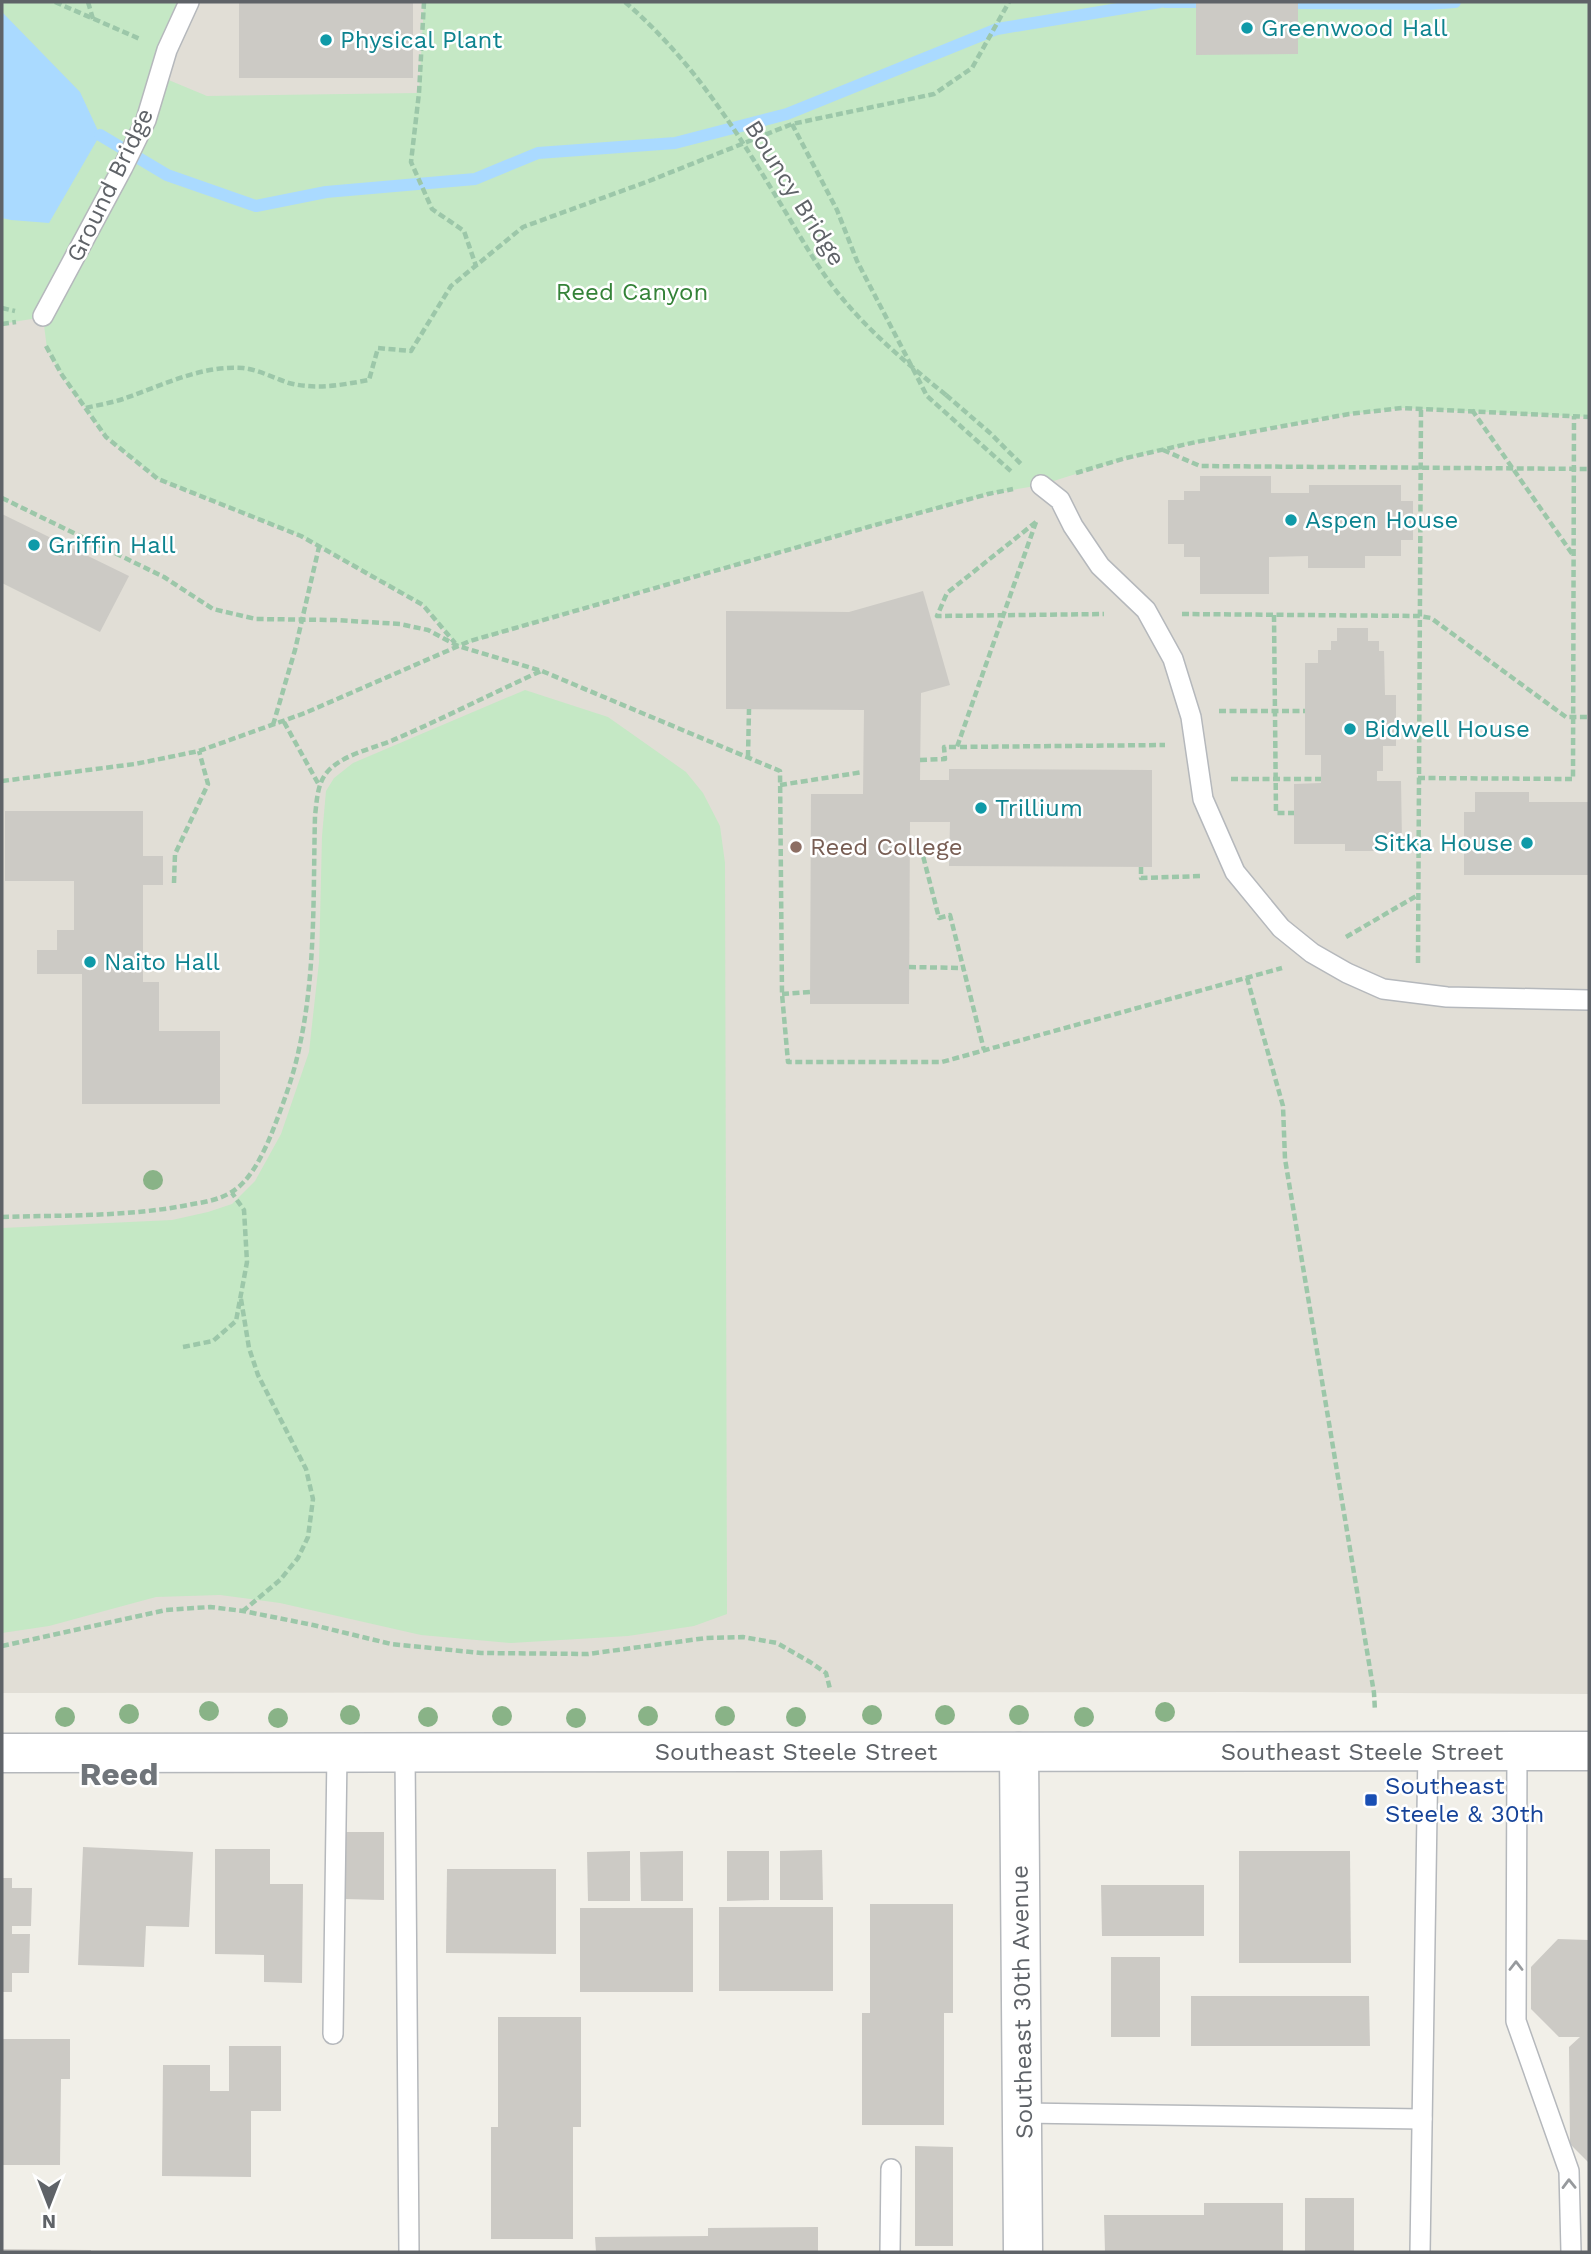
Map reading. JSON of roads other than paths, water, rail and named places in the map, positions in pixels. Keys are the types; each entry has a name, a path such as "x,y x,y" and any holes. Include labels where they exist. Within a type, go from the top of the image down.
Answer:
{"street":[{"name":"Southeast Steele Street","path":"2,1753 1589,1751"},
{"name":"Southeast 30th Avenue","path":"1019,1752 1023,2252"}],"lane":[{"name":"Ground Bridge","path":"43,316 123,167 141,128 167,50 189,2"},
{"path":"1034,478 1060,500 1073,526 1100,566 1151,620 1173,659 1189,710 1203,799 1235,872 1281,928 1316,955 1383,989 1418,995 1589,1000"},
{"path":"1420,2252 1428,1751"},
{"path":"1517,1751 1516,2021 1569,2171 1570,2252"},
{"path":"405,1753 408,2252"},
{"path":"333,2034 337,1754"},
{"path":"1023,2113 1422,2119"},
{"path":"890,2252 891,2169"}],"water":[{"path":"2,12 80,92 100,135 49,223 2,218"}],"waterway":[{"path":"100,135 167,175 256,206 326,192 475,179 538,153 675,143 787,114 997,29 1160,2"},
{"path":"1165,2 1210,2"},
{"path":"1284,3 1455,2"}],"place":[{"name":"Greenwood Hall","path":"1247,28"},
{"name":"Physical Plant","path":"326,40"},
{"name":"Aspen House","path":"1291,520"},
{"name":"Griffin Hall","path":"34,545"},
{"name":"Bidwell House","path":"1350,729"},
{"name":"Trillium","path":"981,808"},
{"name":"Sitka House","path":"1527,843"},
{"name":"Reed College","path":"796,847"},
{"name":"Naito Hall","path":"90,962"},
{"name":"Southeast Steele & 30th","path":"1371,1800"}],"district":[{"name":"Reed","path":"119,1774"}],"park label":[{"name":"Reed Canyon","path":"632,292"}]}
